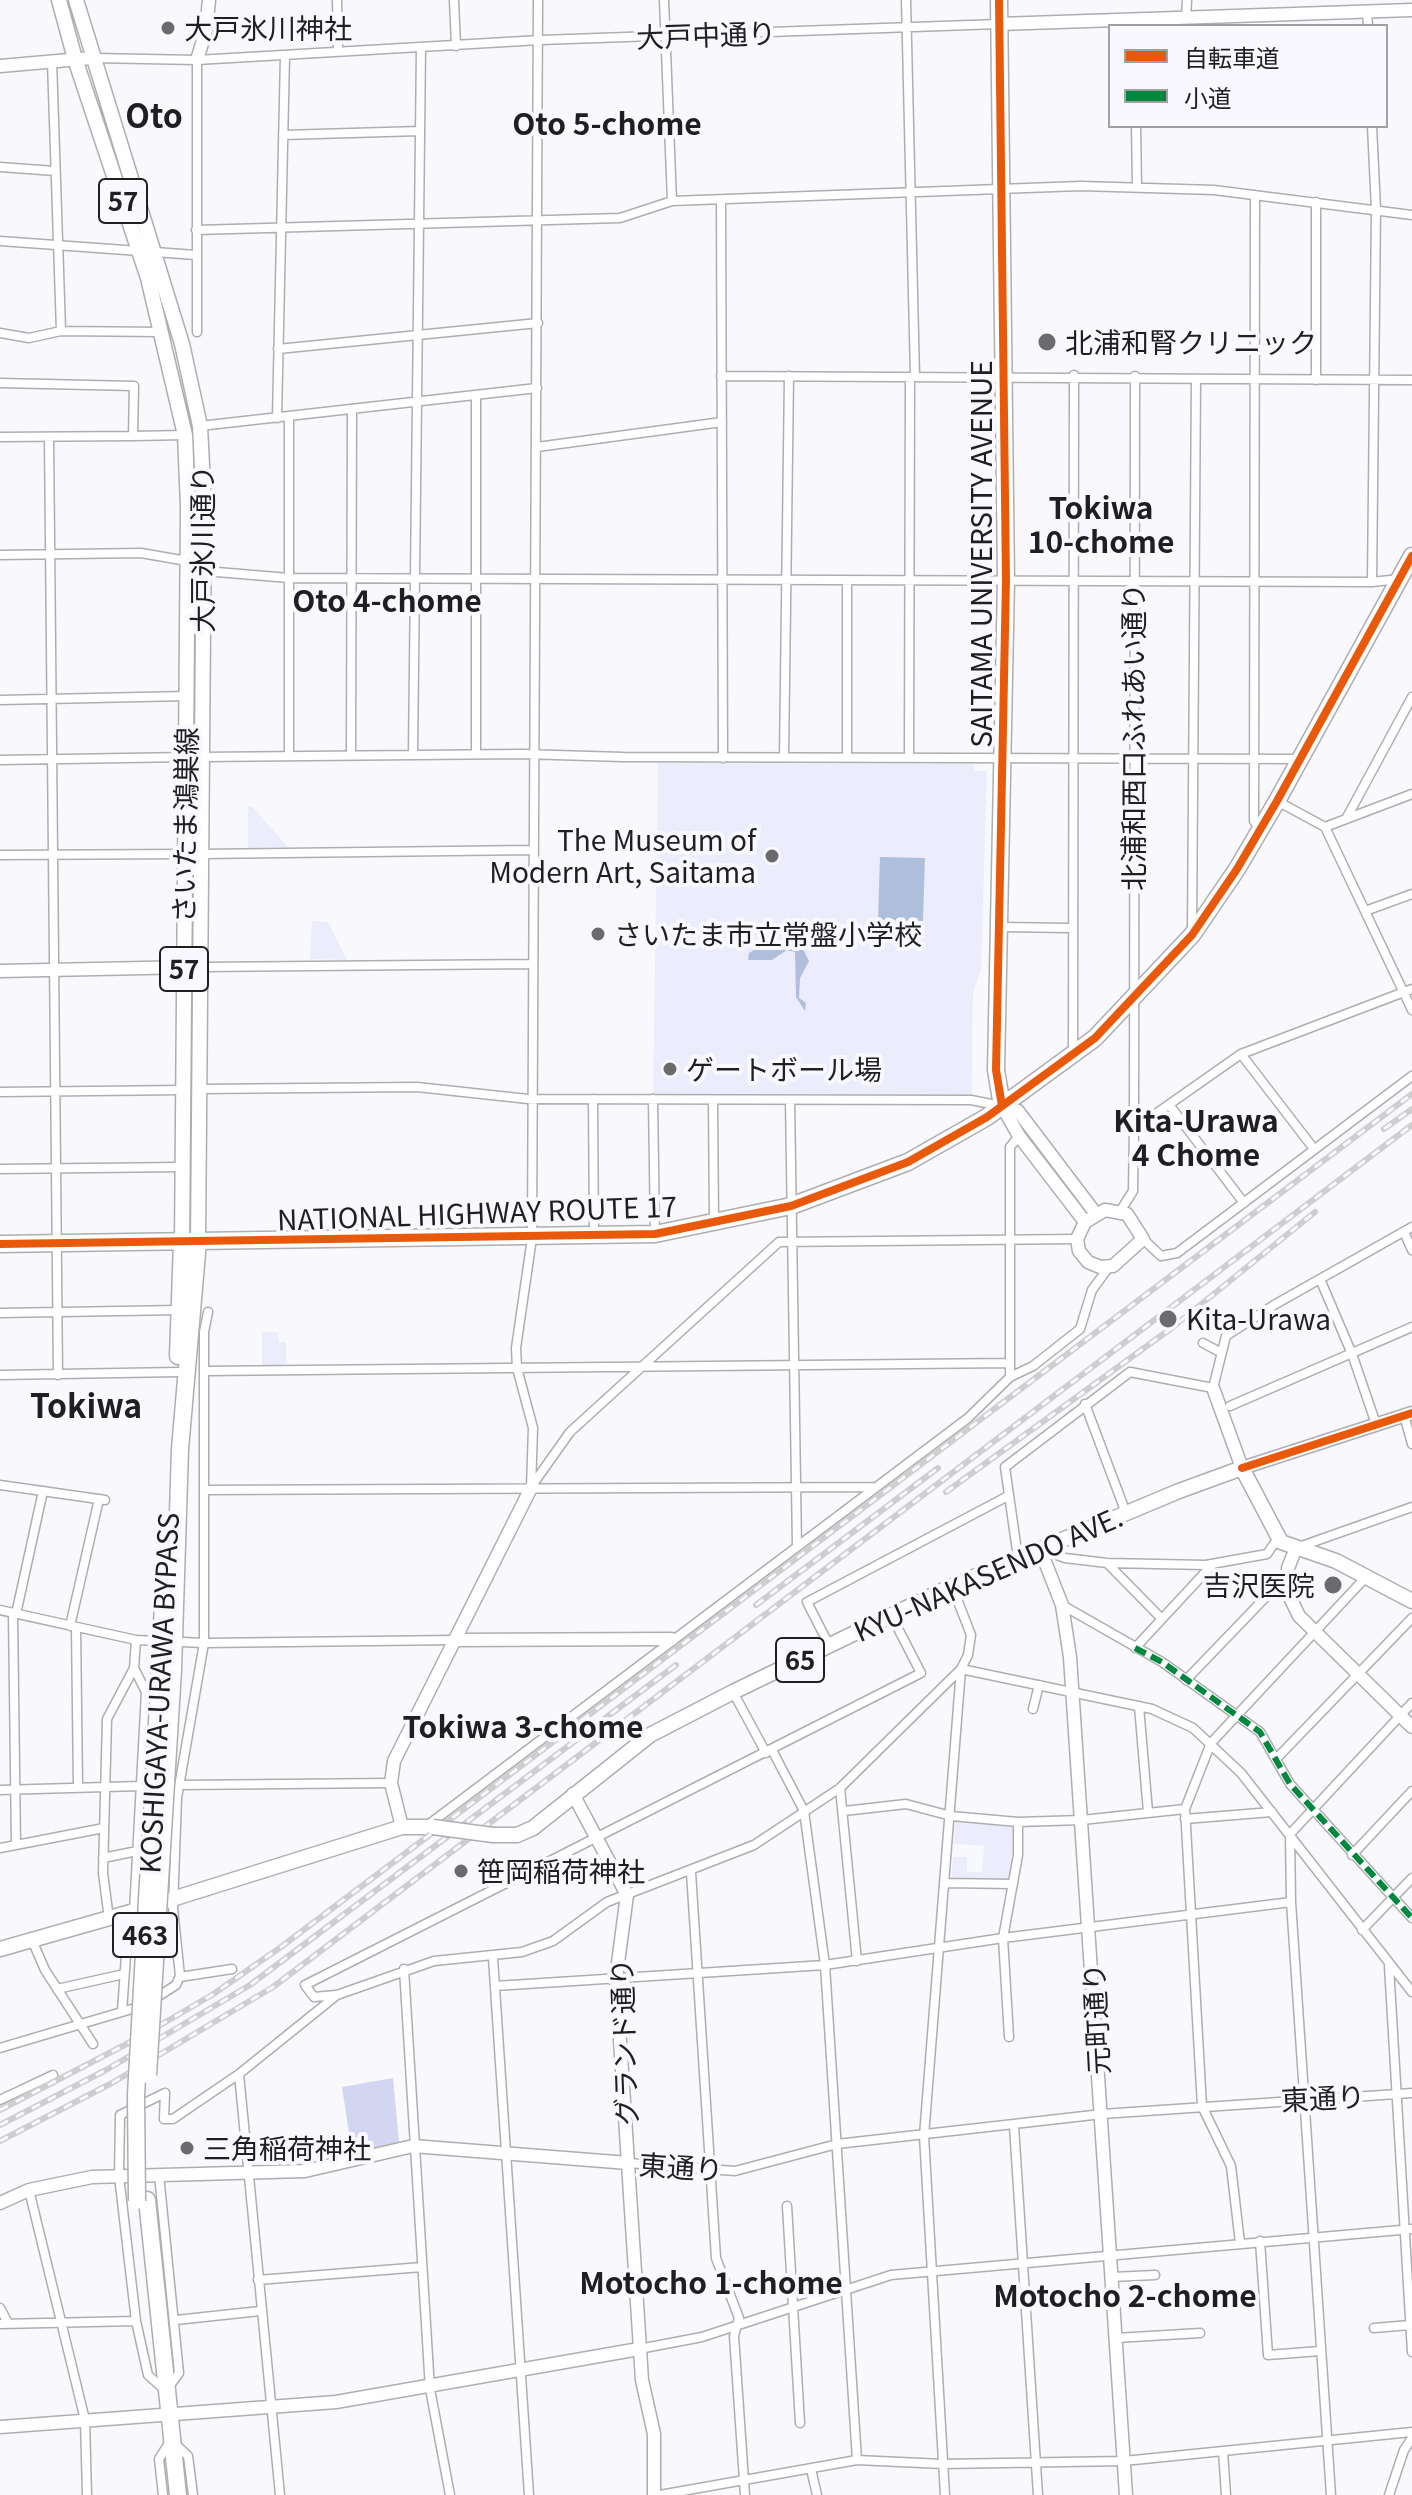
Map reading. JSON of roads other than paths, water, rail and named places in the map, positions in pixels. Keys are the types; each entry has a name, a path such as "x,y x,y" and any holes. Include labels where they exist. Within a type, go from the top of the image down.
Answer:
{"highway":[{"name":"SAITAMA UNIVERSITY AVENUE","path":"999,0 1006,580 996,1070 1002,1106"},
{"name":"NATIONAL HIGHWAY ROUTE 17","path":"0,1244 655,1234 791,1206 908,1162 1002,1106 1073,1055 1134,1001 1192,935 1277,801 1404,577 1412,556"},
{"name":"KOSHIGAYA-URAWA BYPASS","path":"178,2495 158,2333 157,2286 147,2200 146,2137 179,1310 190,1242"},
{"name":"KOSHIGAYA-URAWA BYPASS","path":"167,1642 190,1242"}],"main road":[{"name":"57","path":"59,0 75,59 148,252"},
{"name":"57","path":"76,0 148,252 162,332"},
{"name":"大戸氷川通り","path":"148,252 196,401 200,426 204,478 203,696"},
{"name":"大戸氷川通り","path":"162,332 185,435 187,696"},
{"name":"さいたま鴻巣線","path":"187,696 182,1167 190,1242"},
{"name":"さいたま鴻巣線","path":"190,1242 200,1089 203,696"},
{"name":"KYU-NAKASENDO AVE.","path":"0,1949 173,1900 402,1827 430,1826 493,1835 525,1832 661,1728 952,1586 1242,1468"},
{"path":"1242,1468 1278,1538 1296,1548 1328,1558 1412,1601"}],"street":[{"path":"197,332 197,60 206,30 209,0"},
{"path":"337,0 338,50"},
{"path":"454,0 456,46"},
{"path":"531,1488 533,1428 517,1368 517,1328 532,1238 538,0"},
{"path":"664,0 672,201"},
{"path":"906,0 912,376 909,757"},
{"path":"1186,19 1187,0"},
{"name":"大戸中通り","path":"0,66 92,58 197,60 540,40 999,24 1134,24 1412,10"},
{"path":"1367,12 1368,24"},
{"path":"413,754 421,47"},
{"path":"277,418 285,55"},
{"path":"52,61 61,331"},
{"path":"1136,128 1137,187"},
{"path":"1372,128 1376,209 1372,582"},
{"path":"283,135 420,131"},
{"path":"0,167 55,171"},
{"path":"196,230 620,218 672,201 1137,187 1255,195 1412,215"},
{"path":"1255,195 1253,759 1254,821 1260,830"},
{"path":"721,200 723,758"},
{"path":"1316,202 1316,380"},
{"path":"0,241 195,255"},
{"path":"278,349 538,323"},
{"path":"0,333 29,338 61,331 162,332"},
{"path":"1073,1055 1074,375"},
{"path":"721,376 1074,375 1412,380"},
{"path":"784,757 789,376"},
{"name":"北浦和西口ふれあい通り","path":"1121,1210 1133,1191 1135,376"},
{"path":"1192,935 1196,379"},
{"path":"0,383 134,386 133,436"},
{"path":"200,426 537,388"},
{"path":"476,396 476,754"},
{"path":"351,755 352,409"},
{"path":"289,417 289,756"},
{"path":"537,447 722,422"},
{"path":"0,437 185,435"},
{"path":"49,437 58,1375"},
{"path":"0,555 141,553 187,561 217,572 289,578 1372,582 1404,577"},
{"path":"847,580 847,757"},
{"path":"0,700 187,696"},
{"path":"1346,819 1412,697"},
{"path":"0,760 413,754 1301,759"},
{"path":"1325,827 1412,794"},
{"path":"1277,801 1325,827 1408,991 1412,1010"},
{"path":"202,854 532,850"},
{"path":"0,855 186,854"},
{"path":"1368,910 1412,894"},
{"path":"1000,927 1072,928"},
{"path":"0,971 532,964"},
{"path":"1134,1129 1241,1054 1408,991"},
{"path":"1241,1054 1314,1149"},
{"path":"1109,1267 1088,1262 1079,1251 1077,1239 1091,1218 1121,1210 1143,1239 1161,1256 1172,1256 1412,1076"},
{"path":"200,1089 417,1087 532,1099 971,1100 1018,1111 1091,1218"},
{"path":"0,1092 184,1090"},
{"path":"593,1099 594,1237"},
{"path":"653,1099 655,1234"},
{"path":"713,1100 714,1224"},
{"path":"790,1100 797,1547"},
{"path":"1002,1106 1019,1136 1091,1218"},
{"path":"1170,1106 1244,1203"},
{"path":"1010,1377 1010,1147 1019,1136"},
{"path":"0,1169 182,1167"},
{"path":"1242,1468 1213,1388 1226,1336 1408,1230 1412,1250"},
{"path":"402,1827 391,1783 394,1761 531,1488 570,1432 763,1253 779,1242 791,1241 1010,1237 1077,1239"},
{"path":"430,1826 672,1639 968,1418 1010,1377 1033,1366 1080,1329 1092,1290 1109,1267 1140,1245 1143,1239"},
{"path":"1320,1279 1352,1354 1376,1424"},
{"path":"0,1313 179,1310"},
{"path":"0,2048 148,2004 176,1985 180,1977 173,1900 179,1785 204,1643 205,1314 208,1312"},
{"path":"1230,1406 1412,1327"},
{"path":"1203,1343 1220,1352"},
{"path":"205,1371 1010,1363"},
{"path":"0,1375 178,1372"},
{"path":"1018,1558 1005,1467 1130,1372 1213,1388"},
{"path":"1085,1404 1126,1513"},
{"path":"1408,1414 1412,1444"},
{"name":"KYU-NAKASENDO AVE.","path":"1242,1468 1408,1414"},
{"path":"205,1490 796,1484 876,1487"},
{"path":"0,1485 102,1500 73,1627 78,1787"},
{"path":"16,1845 15,1613 43,1491"},
{"path":"829,1645 807,1602 1008,1496"},
{"path":"1186,1680 1287,1575 1296,1548 1412,1507"},
{"path":"1040,1549 1065,1558 1107,1563 1213,1565 1267,1554 1278,1538"},
{"name":"元町通り","path":"1040,1549 1062,1605 1073,1691 1126,2495"},
{"path":"1107,1563 1162,1619"},
{"path":"1135,1648 1213,1565"},
{"path":"1287,1575 1290,1599 1313,1633 1412,1727"},
{"path":"1240,2243 1231,2166 1202,2106 1185,1809 1211,1743 1366,1577"},
{"path":"945,2495 924,2136 961,1669 971,1635 952,1586"},
{"path":"1062,1605 1186,1680 1260,1732 1290,1784 1412,1918"},
{"path":"0,1610 136,1640 167,1642 672,1639"},
{"path":"891,1615 921,1673 305,1985 314,1997 337,1995 434,1961 493,1958 553,1941 593,1910 754,1845 840,1788 961,1669"},
{"path":"1277,1758 1412,1618"},
{"path":"109,1919 103,1858 107,1719 134,1668 136,1640"},
{"path":"122,2012 137,1851 146,1692 134,1668"},
{"path":"961,1669 1139,1706 1193,1728 1211,1743 1272,1812 1412,1992"},
{"path":"1033,1709 1039,1685"},
{"path":"733,1692 804,1811 825,1965 857,2460"},
{"path":"1331,2495 1291,1902 1290,1834 1412,1703"},
{"path":"1139,1706 1148,1812"},
{"path":"179,1785 391,1783"},
{"path":"0,1790 141,1786"},
{"path":"840,1788 857,1961"},
{"path":"1352,1855 1412,1791"},
{"path":"573,1794 627,1895"},
{"path":"844,1811 906,1804 951,1816 1018,1822 1082,1820 1185,1809"},
{"path":"1185,1819 1272,1812"},
{"path":"1009,2037 1003,1938 1013,1884 1018,1822"},
{"path":"0,1848 104,1828"},
{"path":"103,1858 137,1851"},
{"path":"691,1872 716,2258 739,2318 734,2336 745,2495"},
{"path":"1362,1930 1412,1878"},
{"path":"945,1883 1013,1884"},
{"name":"グランド通り","path":"627,1895 616,1978 639,2349 654,2434 657,2495"},
{"path":"495,1986 825,1965 1090,1926 1291,1902"},
{"path":"32,1940 57,1989 93,2044"},
{"path":"493,1958 529,2495"},
{"path":"1389,1965 1408,2229 1412,2352"},
{"path":"180,1977 232,1969"},
{"path":"404,1969 430,2389 450,2495"},
{"path":"57,1989 124,1974"},
{"path":"159,2175 179,2373 166,2391 148,2375 136,2321 119,2176 120,2115 165,2093 163,2115 169,2121 239,2074 337,1995"},
{"path":"239,2074 280,2495"},
{"path":"0,2099 53,2075"},
{"name":"東通り","path":"0,2203 29,2190 92,2177 317,2170 413,2146 735,2171 837,2144 1102,2114 1412,2093"},
{"path":"1014,2126 1038,2495"},
{"path":"29,2190 64,2322 85,2420 87,2495"},
{"path":"787,2206 800,2423"},
{"path":"0,2427 270,2407 430,2389 702,2337 846,2287 891,2275 1408,2229"},
{"path":"1260,2241 1268,2355 1320,2351"},
{"path":"258,2280 422,2267"},
{"path":"1112,2277 1155,2275"},
{"path":"0,2308 4,2323 136,2321"},
{"path":"176,2320 260,2311"},
{"path":"1374,2328 1410,2325"},
{"path":"1116,2338 1200,2333"},
{"path":"657,2495 857,2460 943,2464 1124,2461 1412,2435"},
{"path":"1389,2495 1412,2435"},
{"path":"163,2495 159,2459 171,2440 188,2456 193,2495"},
{"path":"1223,2451 1226,2495"},
{"path":"811,2469 817,2495"}],"railway":[{"path":"0,2110 138,2038 212,1995 281,1947 1412,1094"},
{"path":"1384,1129 1412,1109"},
{"path":"0,2141 112,2083 273,1987 1412,1125"},
{"path":"946,1492 1173,1327 1315,1212"},
{"path":"756,1605 938,1468"},
{"path":"0,2125 106,2070 250,1985 676,1665"}],"place":[{"name":"大戸氷川神社","path":"168,28"},
{"name":"北浦和腎クリニック","path":"1047,342"},
{"name":"The Museum of Modern Art, Saitama","path":"772,856"},
{"name":"さいたま市立常盤小学校","path":"598,934"},
{"name":"ゲートボール場","path":"670,1069"},
{"name":"Kita-Urawa","path":"1168,1319"},
{"name":"吉沢医院","path":"1333,1585"},
{"name":"笹岡稲荷神社","path":"461,1871"},
{"name":"三角稲荷神社","path":"187,2148"}],"district":[{"name":"Oto","path":"154,116"},
{"name":"Oto 5-chome","path":"607,124"},
{"name":"Tokiwa 10-chome","path":"1101,525"},
{"name":"Oto 4-chome","path":"387,601"},
{"name":"Kita-Urawa 4 Chome","path":"1196,1138"},
{"name":"Tokiwa","path":"86,1406"},
{"name":"Tokiwa 3-chome","path":"523,1727"},
{"name":"Motocho 1-chome","path":"711,2283"},
{"name":"Motocho 2-chome","path":"1125,2296"}]}
